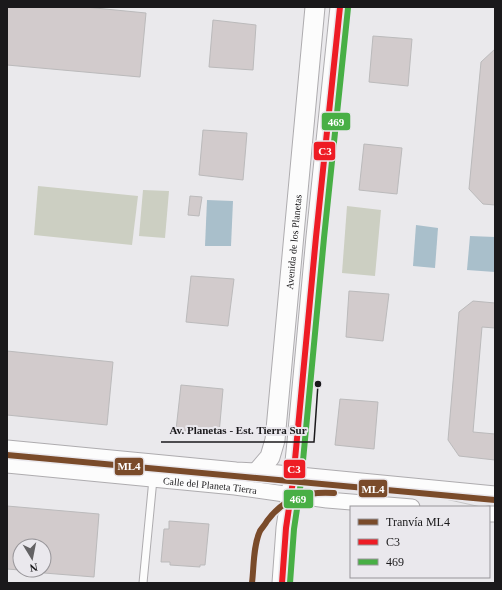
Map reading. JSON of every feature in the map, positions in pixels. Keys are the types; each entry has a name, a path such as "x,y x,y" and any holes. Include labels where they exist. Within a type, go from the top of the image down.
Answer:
{"street":[{"name":"Avenida de los Planetas","path":"258,471 270,457 275,440 315,7"},
{"path":"282,583 286,528 294,474 316,237 340,7"},
{"name":"Calle del Planeta Tierra","path":"7,448 495,494"},
{"name":"Calle del Planeta Tierra","path":"7,465 235,487 328,500 400,506"}],"lane":[{"path":"143,583 153,479"}],"shaded area":[{"path":"38,186 138,196 132,245 34,235"},
{"path":"143,190 169,191 165,238 139,236"},
{"path":"347,206 381,210 375,276 342,273"}],"water":[{"path":"207,200 233,201 231,246 205,246"},
{"path":"416,225 438,228 435,268 413,266"},
{"path":"470,236 495,237 495,272 467,270"}],"building":[{"path":"7,7 85,7 146,13 140,77 7,65"},
{"path":"213,20 256,25 253,70 209,67"},
{"path":"373,36 412,39 408,86 369,82"},
{"path":"495,49 495,205 483,204 469,189 481,62"},
{"path":"203,130 247,133 243,180 199,175"},
{"path":"364,144 402,148 397,194 359,190"},
{"path":"190,196 202,197 199,216 188,215"},
{"path":"191,276 234,279 228,326 186,322"},
{"path":"349,291 389,294 383,341 346,337"},
{"path":"473,301 495,303 495,328 482,327 473,432 495,434 495,460 459,456 448,440 459,312"},
{"path":"7,351 113,362 107,425 7,415"},
{"path":"181,385 223,389 219,434 176,430"},
{"path":"340,399 378,402 374,449 335,445"},
{"path":"7,506 99,514 94,577 52,574 52,538 12,538 12,569 7,569"},
{"path":"169,521 209,524 205,565 200,565 200,567 170,565 170,562 161,562 164,529 169,529"}],"tram line":[{"name":"ML4","path":"7,455 495,500"},
{"name":"ML4","path":"252,583 255,550 258,537 260,531 274,513 288,502 296,498 314,493 334,493"},
{"path":"423,494 477,506"}],"transit line":[{"name":"C3","path":"282,583 286,528 293,481 340,7"},
{"name":"469","path":"290,583 294,529 301,482 348,8"}],"place":[{"name":"Av. Planetas - Est. Tierra Sur","path":"318,384"}]}
